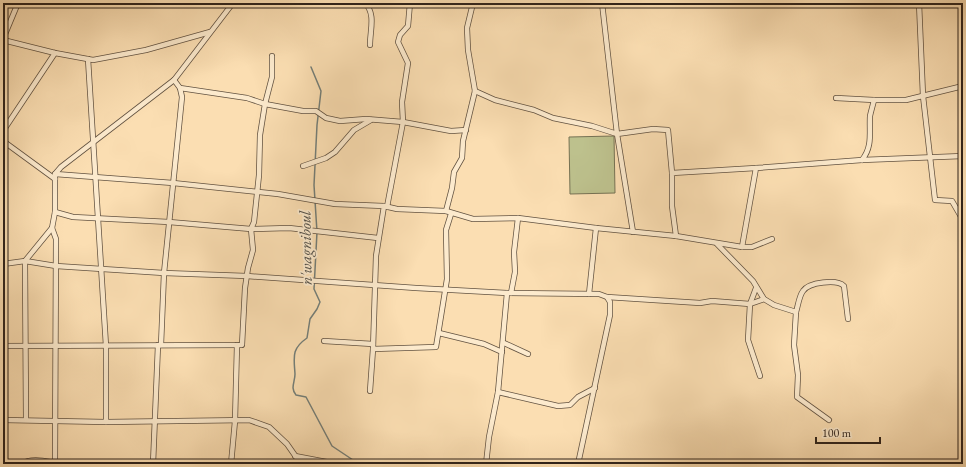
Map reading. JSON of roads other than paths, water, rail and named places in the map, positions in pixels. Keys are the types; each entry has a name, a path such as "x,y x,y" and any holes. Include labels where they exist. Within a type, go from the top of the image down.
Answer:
{"street":[{"path":"18,3 3,39 55,53 93,60 146,50 210,32"},
{"path":"26,420 25,261 52,228 55,212 55,177 61,167 92,141 160,92 174,80 233,3"},
{"path":"365,3 370,8 372,16 370,45"},
{"path":"370,391 378,238 386,207 403,122 402,102 408,63 398,42 400,35 408,26 410,3"},
{"path":"446,211 452,188 454,172 462,158 463,142 475,91 468,50 467,28 473,3"},
{"path":"602,3 617,134 633,232"},
{"path":"919,3 923,96 935,200 952,201 963,220"},
{"path":"3,131 55,53"},
{"path":"3,346 242,345 247,276 253,250 251,229 254,222 257,192 260,135 265,104 272,77 272,56"},
{"path":"88,59 94,177 99,218 106,346 106,422"},
{"path":"153,464 154,421 164,273 182,97 180,88 174,80"},
{"path":"836,98 906,100 963,86"},
{"path":"180,88 247,98 265,104 303,111 316,111 326,118 340,121 373,120 403,122 451,131 466,130"},
{"path":"475,91 495,100 534,110 553,118 592,126 617,134 653,129 668,130 672,174 672,206 676,236"},
{"path":"862,160 868,153 871,140 870,116 874,100"},
{"path":"303,166 326,158 335,152 354,130 373,120"},
{"path":"3,141 55,177 94,177 173,183 257,192 335,204 446,211 451,214 473,219 518,218 676,236 742,248 752,247 772,240"},
{"path":"672,174 862,160 963,156"},
{"path":"742,248 756,168"},
{"path":"55,212 73,217 170,222 251,229 289,228 378,238"},
{"path":"324,341 373,346 436,347 444,289 447,279 446,230 451,214"},
{"path":"486,464 489,437 498,392 509,293 515,272 514,252 518,218"},
{"path":"52,228 56,239 54,346 55,464"},
{"path":"589,294 596,228"},
{"path":"717,244 753,281 764,299 774,305 796,312"},
{"path":"3,260 14,263"},
{"path":"3,264 25,261 56,266 164,273 247,276 509,293 599,294 607,297 700,303 712,301 750,304 764,299"},
{"path":"829,420 797,398 798,375 794,345 796,312 803,291 808,287 833,281 844,286 848,319"},
{"path":"756,288 750,304 748,340 760,376"},
{"path":"578,464 610,315 610,302 607,297"},
{"path":"439,333 484,344 502,352"},
{"path":"504,343 528,354"},
{"path":"231,464 235,421 236,345"},
{"path":"498,392 558,406 570,405 578,397 595,388"},
{"path":"3,420 106,422 249,420 268,427 287,444 301,464"},
{"path":"296,456 337,464"},
{"path":"21,464 27,460 48,461 55,464 64,464"}],"waterway":[{"name":"n'wagniboul","path":"311,67 321,91 317,125 314,185 317,232 314,289 320,302 310,319 307,338 298,346 296,350 293,390 296,395 306,397 332,446 359,464"}]}
